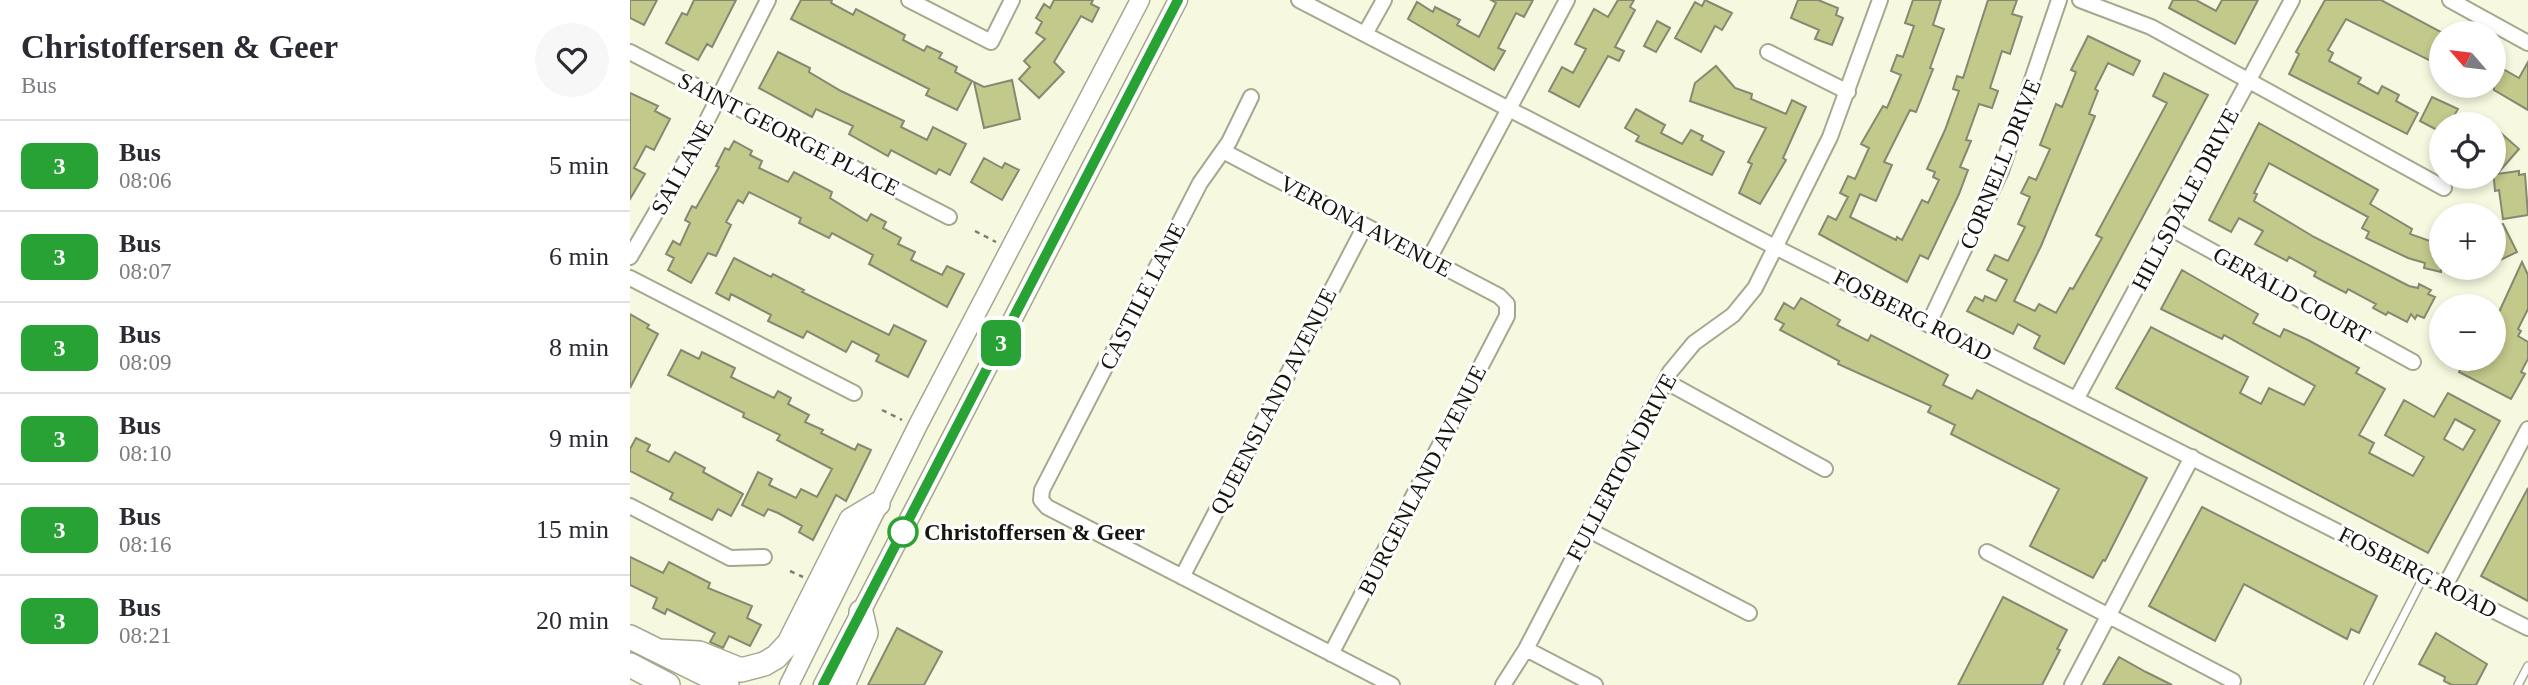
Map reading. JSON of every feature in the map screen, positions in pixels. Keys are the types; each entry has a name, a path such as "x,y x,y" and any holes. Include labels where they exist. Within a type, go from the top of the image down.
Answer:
{"main road":[{"path":"659,651 699,653 741,670 758,667 776,657 789,643 851,520 878,504"},
{"path":"843,685 866,633 861,612"},
{"path":"630,636 727,685"}],"street":[{"name":"SAI LANE","path":"630,257 719,98 768,0"},
{"path":"909,0 991,42 1012,0"},
{"path":"789,685 878,504 1140,0"},
{"path":"823,685 1178,0"},
{"name":"FOSBERG ROAD","path":"1299,0 1777,248 2528,628"},
{"path":"1366,34 1384,0"},
{"path":"1429,259 1567,0"},
{"name":"FULLERTON DRIVE","path":"1503,685 1526,649 1665,381 1694,343 1745,303 1777,248 1818,164 1848,92 1880,0"},
{"name":"CORNELL DRIVE","path":"1928,323 2001,171 2059,0"},
{"path":"2080,0 2151,27 2429,180"},
{"name":"HILLSDALE DRIVE","path":"2077,398 2292,0"},
{"path":"2450,0 2528,43"},
{"name":"SAINT GEORGE PLACE","path":"630,51 948,217"},
{"path":"1768,52 1848,92"},
{"name":"CASTILE LANE","path":"1182,577 1047,507 1041,500 1042,490 1200,183 1223,151 1251,97"},
{"name":"VERONA AVENUE","path":"1223,151 1499,296 1507,304"},
{"name":"QUEENSLAND AVENUE","path":"1182,577 1365,226"},
{"name":"GERALD COURT","path":"2170,228 2413,362"},
{"path":"630,278 854,394"},
{"name":"BURGENLAND AVENUE","path":"1331,654 1507,316 1507,304"},
{"path":"1665,381 1825,468"},
{"path":"2445,586 2528,429"},
{"path":"2072,685 2192,457"},
{"path":"630,506 722,554 739,559 764,557"},
{"path":"1587,529 1749,613"},
{"path":"1987,552 2233,681"},
{"path":"1182,577 1392,685"},
{"path":"1526,649 1595,685"}],"lane":[{"path":"2368,685 2424,575"},
{"path":"2518,685 2528,666"}],"path":[{"path":"975,231 996,242"},
{"path":"882,410 902,420"},
{"path":"790,570 809,580"}],"building":[{"path":"630,0 657,0 644,25 630,18"},
{"path":"694,0 736,0 712,47 707,44 698,60 666,43 682,13 687,15"},
{"path":"801,0 832,0 831,3 853,15 856,9 905,35 903,40 924,51 927,46 942,53 939,58 957,67 955,72 972,81 957,110 926,95 929,89 791,19"},
{"path":"1054,0 1093,0 1091,4 1099,8 1092,22 1081,16 1054,62 1064,72 1039,98 1019,79 1030,67 1024,61 1045,39 1036,33 1042,22 1036,18 1044,4 1050,8"},
{"path":"1491,0 1533,0 1524,17 1516,13 1498,48 1505,51 1494,70 1408,19 1417,2 1433,12 1435,7 1460,20 1457,25 1479,37 1496,3"},
{"path":"1618,0 1634,0 1630,7 1635,10 1615,47 1624,51 1619,61 1608,56 1579,107 1549,91 1562,67 1573,73 1586,49 1575,44 1594,9 1608,17"},
{"path":"1705,0 1732,13 1722,30 1715,26 1701,52 1675,38 1695,2 1702,6"},
{"path":"1798,0 1818,0 1838,8 1836,15 1843,18 1832,45 1815,39 1819,30 1791,18"},
{"path":"1913,0 1941,0 1933,25 1944,29 1930,68 1933,69 1916,112 1910,110 1884,162 1892,165 1876,201 1860,194 1850,217 1896,240 1897,237 1902,240 1922,200 1928,203 1939,180 1933,177 1935,172 1927,169 1945,130 1959,91 1953,89 1957,76 1963,78 1988,0 2017,0 2012,14 2022,17 2010,54 2002,51 1990,88 1998,91 1992,108 1979,104 1966,140 1971,141 1960,167 1968,170 1959,194 1928,259 1920,255 1907,282 1819,234 1828,216 1836,220 1848,197 1840,193 1848,176 1855,179 1869,148 1861,144 1883,106 1887,108 1901,75 1891,71 1897,55 1903,57 1914,26 1905,23"},
{"path":"2173,0 2196,0 2216,11 2222,0 2258,0 2235,44 2169,8"},
{"path":"2325,0 2381,0 2429,26 2429,60 2346,19 2328,50 2333,53 2329,61 2361,78 2358,83 2378,94 2382,86 2399,95 2396,101 2418,113 2407,134 2289,74 2299,54 2296,52"},
{"path":"1657,21 1670,28 1656,52 1644,46"},
{"path":"2088,36 2140,61 2133,75 2108,63 2095,89 2098,91 2089,114 2095,116 2041,246 2014,301 2035,311 2039,304 2056,313 2070,288 2073,289 2102,238 2096,235 2167,103 2153,96 2164,73 2208,95 2064,364 2034,348 2040,336 2018,324 2013,334 1967,311 1975,297 1983,301 1985,296 1996,301 2007,280 1987,270 1995,255 2008,261 2025,227 2018,224 2030,197 2021,193 2029,177 2036,180 2050,149 2040,145 2056,104 2062,107 2076,72 2071,70"},
{"path":"778,52 810,68 809,72 841,91 904,121 901,127 927,140 933,127 966,144 950,175 939,169 936,174 891,150 888,156 849,134 853,126 816,109 812,117 759,88"},
{"path":"2528,62 2528,110 2506,97 2506,71 2519,78"},
{"path":"1716,66 1735,88 1752,94 1751,99 1786,114 1792,100 1806,107 1783,158 1786,160 1760,204 1739,193 1752,164 1748,162 1766,128 1690,101 1695,83"},
{"path":"1012,80 1020,119 984,128 974,82 984,87"},
{"path":"630,93 658,106 655,111 670,119 654,150 646,146 634,168 645,174 630,199"},
{"path":"2432,98 2458,109 2456,112 2429,112 2429,126 2420,121"},
{"path":"1636,109 1665,125 1661,133 1682,144 1691,130 1703,136 1701,140 1724,152 1712,175 1636,141 1639,136 1625,128"},
{"path":"2259,123 2378,190 2370,204 2412,229 2410,234 2429,241 2429,269 2424,268 2425,263 2366,238 2369,232 2362,228 2368,217 2269,163 2254,193 2257,194 2254,201 2314,237 2409,286 2418,288 2419,284 2431,290 2428,294 2429,308 2424,318 2417,315 2415,319 2411,314 2407,322 2388,312 2386,315 2373,308 2376,304 2348,289 2346,293 2314,276 2316,272 2289,257 2287,261 2255,244 2263,231 2239,218 2231,232 2209,220"},
{"path":"2506,138 2519,149 2506,164"},
{"path":"734,141 752,151 750,155 762,161 759,168 788,182 794,172 832,192 830,198 867,221 871,214 886,222 883,228 901,238 898,244 915,252 911,260 942,275 947,266 964,274 947,307 869,264 873,255 832,233 829,238 799,223 801,218 749,192 743,203 738,200 726,222 731,225 716,256 708,253 691,283 668,270 674,258 666,254 673,241 680,245 690,223 685,220 692,206 696,208 719,167 716,166 725,148 729,150"},
{"path":"984,158 1002,168 1005,163 1019,170 1002,200 971,182"},
{"path":"2519,171 2519,175 2525,174 2528,215 2506,219 2506,203 2501,203 2499,190 2495,189 2506,189 2506,173"},
{"path":"2506,230 2517,252 2506,257"},
{"path":"734,258 771,277 773,274 804,290 802,292 889,335 894,325 926,341 908,377 876,361 879,355 852,341 846,352 807,331 803,338 768,321 771,315 731,294 729,300 716,293"},
{"path":"2522,262 2528,275 2528,309 2518,329 2521,331 2518,336 2528,342 2528,359 2521,372 2525,374 2511,399 2459,372 2506,371 2506,297"},
{"path":"2182,270 2258,314 2253,323 2280,337 2284,329 2359,368 2356,373 2385,389 2359,435 2374,443 2369,453 2413,476 2424,457 2385,435 2404,400 2434,417 2448,393 2500,421 2428,553 2116,388 2151,327 2248,377 2240,393 2261,404 2269,388 2304,405 2315,386 2224,335 2222,339 2161,309","holes":["2455,419 2475,430 2463,450 2444,439"]},
{"path":"1801,298 1840,320 1837,325 1868,341 1871,335 1948,375 1943,385 1972,399 1977,390 2147,478 2105,561 2103,560 2093,578 2030,546 2059,489 1951,434 1955,425 1928,412 1931,406 1838,364 1839,361 1780,330 1784,324 1775,319 1784,303 1794,309"},
{"path":"630,314 658,334 630,388"},
{"path":"681,350 699,359 702,352 735,368 731,377 774,398 778,391 791,398 788,404 809,415 805,422 823,430 821,433 855,450 858,444 871,450 846,501 836,495 813,540 799,532 802,526 778,513 768,509 764,516 742,505 758,472 772,479 769,485 796,498 801,489 817,497 832,469 777,440 780,435 743,417 744,413 668,375"},
{"path":"636,438 650,445 647,451 669,462 675,452 705,468 703,472 743,494 731,516 718,509 712,520 670,499 673,493 630,471 630,449"},
{"path":"2528,488 2528,601 2481,576"},
{"path":"2202,507 2377,596 2359,633 2351,629 2347,639 2244,584 2215,641 2149,606"},
{"path":"630,557 663,573 669,562 710,583 708,588 752,606 747,618 761,625 750,646 729,636 723,648 710,642 715,633 667,609 665,614 653,608 657,598 630,585"},
{"path":"2003,597 2067,630 2057,649 2060,650 2042,685 1958,685"},
{"path":"897,628 942,652 924,685 868,685"},
{"path":"2436,633 2487,664 2476,685 2452,685 2444,681 2445,677 2419,664"},
{"path":"2119,657 2146,672 2172,685 2103,685"}],"bus line":[{"name":"3","path":"823,685 1178,0"}],"place":[{"name":"Christoffersen & Geer","path":"903,532"}]}
